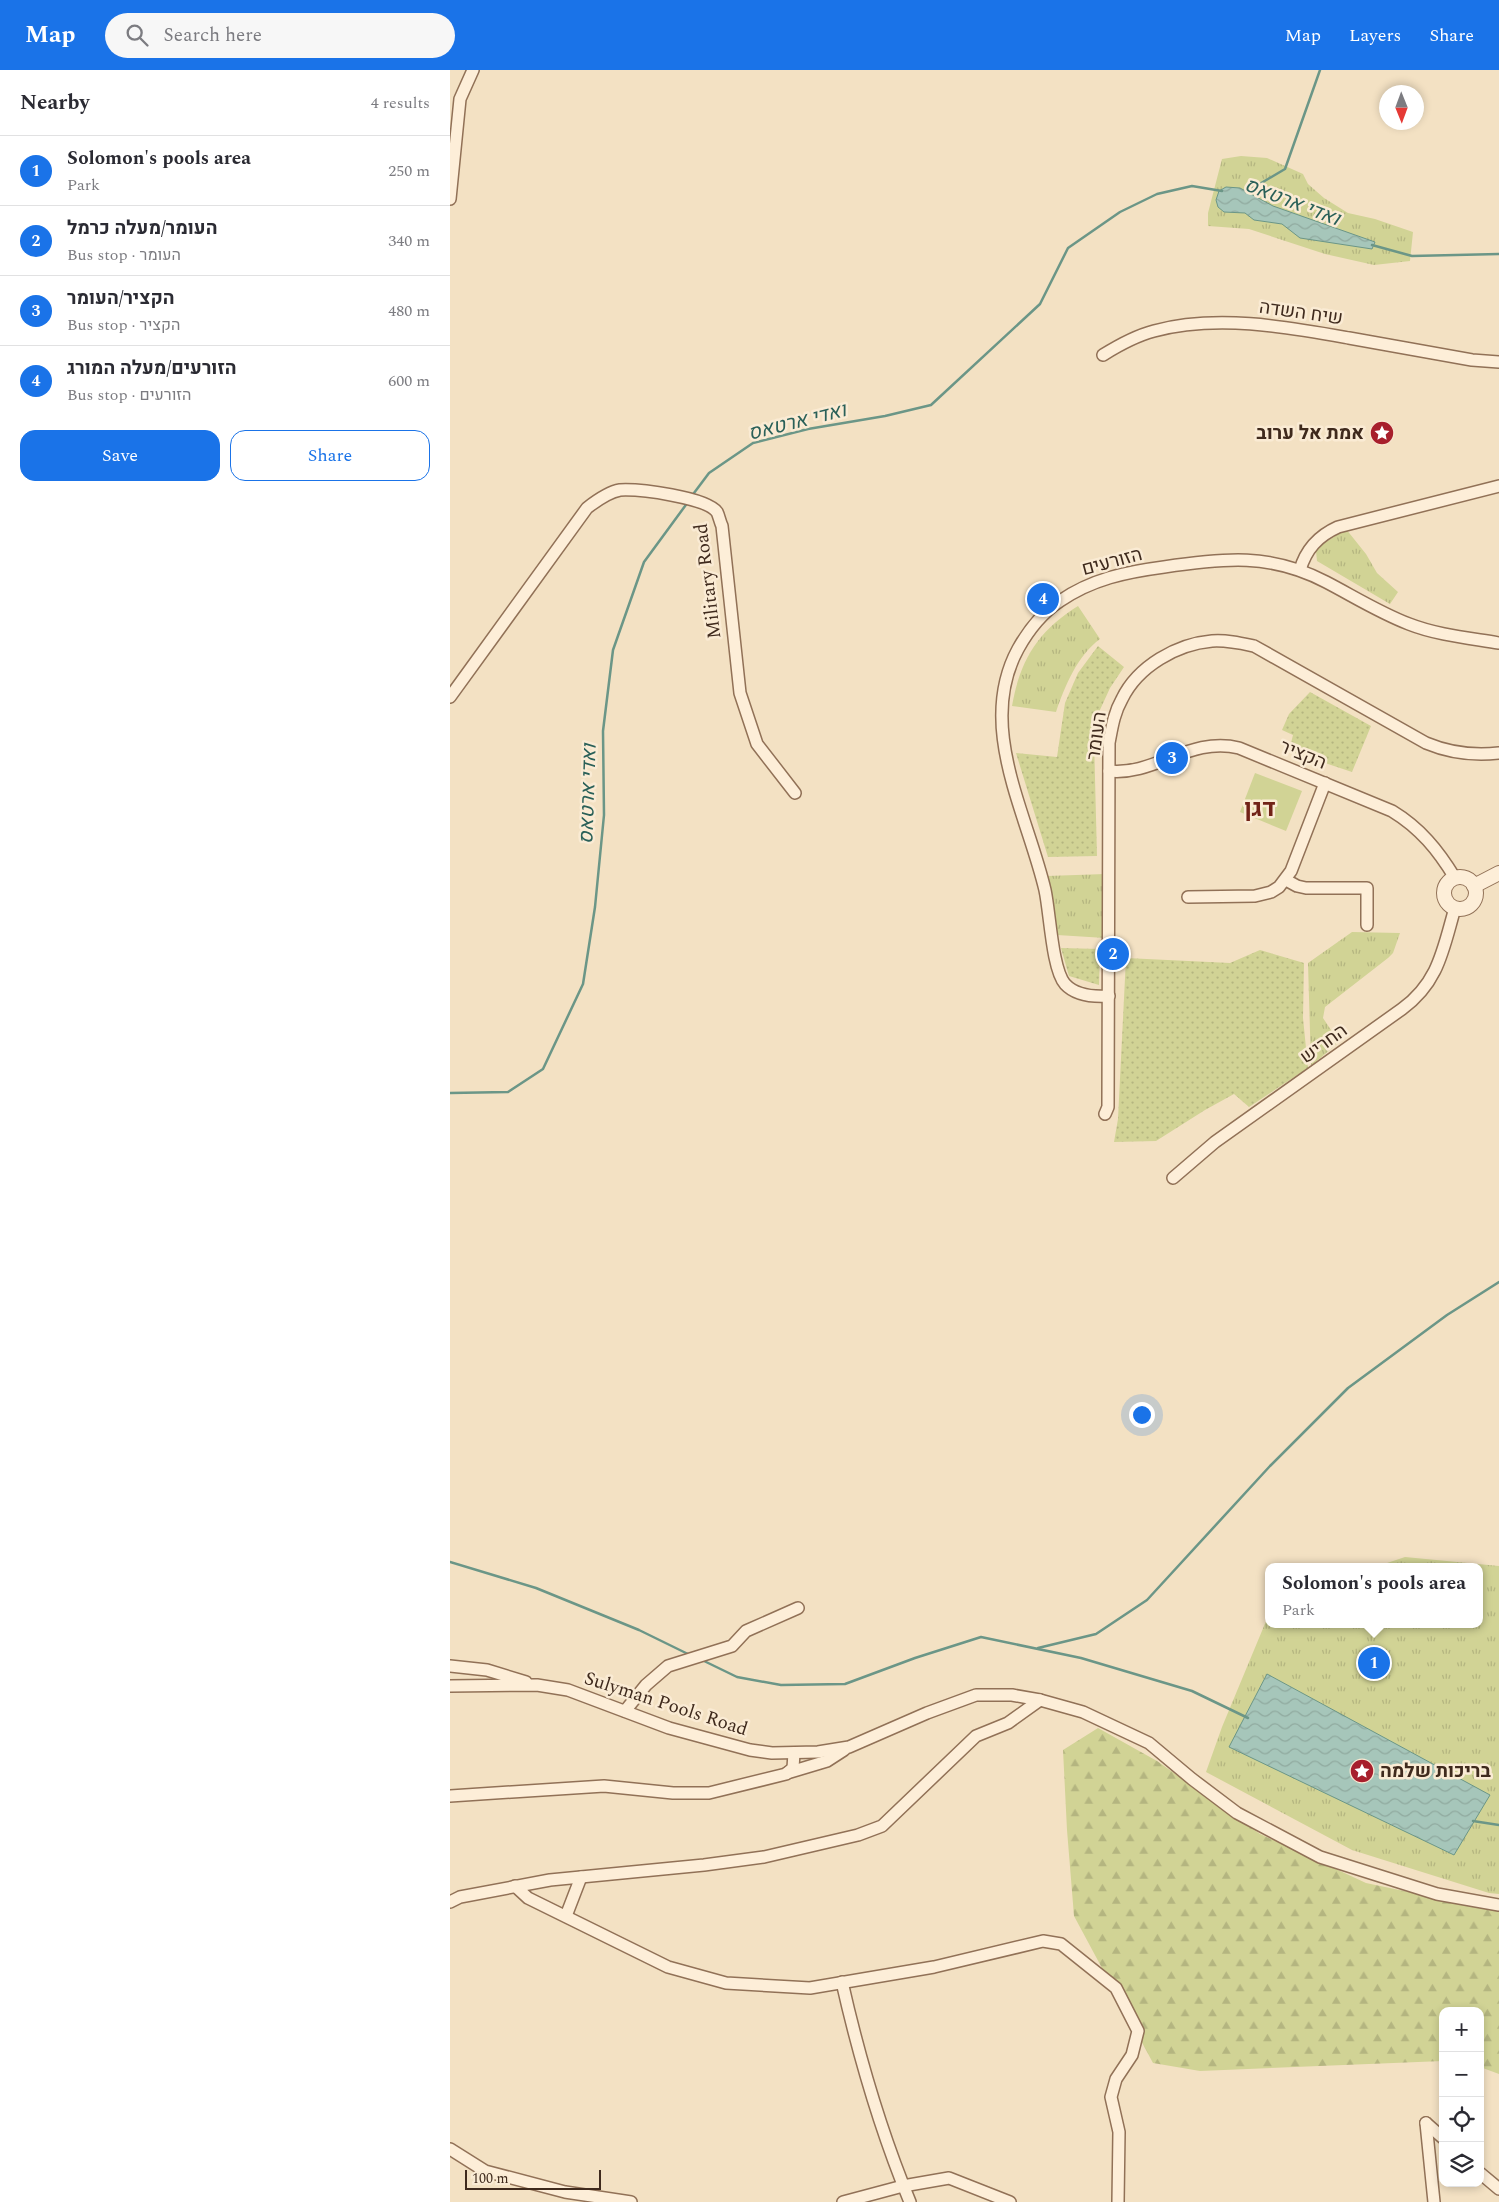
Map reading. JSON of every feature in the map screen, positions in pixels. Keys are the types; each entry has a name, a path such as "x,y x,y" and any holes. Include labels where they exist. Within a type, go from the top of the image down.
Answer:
{"street":[{"path":"450,200 460,99 472,70"},
{"name":"שיח השדה","path":"1103,355 1137,336 1168,327 1190,324 1248,323 1299,329 1472,360 1499,362"},
{"path":"1300,570 1304,556 1312,545 1326,533 1338,527 1499,486"},
{"name":"Military Road","path":"450,697 587,508 603,497 619,490 659,492 709,505 718,513 722,526 740,693 757,744 795,793"},
{"name":"הזורעים","path":"1108,996 1076,992 1066,985 1058,972 1042,876 1007,760 1002,733 1001,707 1004,683 1012,660 1024,638 1045,614 1078,589 1101,579 1127,572 1221,559 1267,561 1300,570 1409,624 1433,631 1499,643"},
{"name":"העומר","path":"1105,1114 1108,1107 1109,743 1113,719 1122,697 1135,679 1152,664 1170,653 1191,645 1212,641 1234,642 1254,646 1412,736 1433,746 1455,753 1499,753"},
{"name":"הקציר","path":"1109,771 1133,770 1204,746 1224,745 1244,750 1382,806 1411,823 1436,848 1455,878"},
{"path":"1188,898 1260,896 1276,890 1286,880 1325,782"},
{"path":"1474,886 1499,873"},
{"path":"1455,878 1467,879 1474,886 1476,896 1472,904 1465,908 1455,908 1447,903 1444,894 1447,884 1455,878"},
{"path":"1286,880 1296,886 1306,888 1367,888 1367,925"},
{"name":"החריש","path":"1173,1178 1216,1142 1416,998 1428,985 1436,970 1455,908"},
{"path":"625,1711 646,1685 668,1666 732,1646 746,1631 798,1608"},
{"path":"450,1666 487,1670 537,1685"},
{"name":"Sulyman Pools Road","path":"450,1686 537,1685 568,1690 669,1728 750,1750 794,1753 849,1747 927,1713 976,1695 1012,1695 1040,1700 1083,1712 1149,1743 1192,1779 1238,1813 1320,1857 1437,1894 1499,1905"},
{"path":"450,1902 460,1897 550,1880 704,1865 764,1857 858,1836 882,1826 976,1736 1008,1723 1040,1700"},
{"path":"450,1796 604,1786 673,1793 709,1793 786,1774 827,1761 849,1747"},
{"path":"786,1774 793,1768 794,1753"},
{"path":"566,1916 581,1877"},
{"path":"515,1886 528,1898 668,1967 726,1983 810,1988 934,1967 1042,1941 1061,1944 1116,1988 1138,2031 1132,2055 1116,2079 1111,2097 1118,2132 1118,2202"},
{"path":"842,1982 867,2076 910,2202"},
{"path":"1434,2202 1426,2123 1439,2134"},
{"path":"450,2149 485,2171 566,2192 630,2202"},
{"path":"1484,2176 1499,2189"},
{"path":"844,2202 903,2186 949,2178 1010,2202"}],"green space":[{"path":"1241,156 1267,158 1303,174 1308,184 1324,198 1348,213 1375,219 1413,232 1410,261 1374,265 1325,254 1249,229 1208,226 1208,213 1222,159"},
{"path":"1346,529 1366,554 1377,573 1398,592 1390,604 1317,561 1316,551 1323,544"},
{"path":"1078,606 1100,639 1078,663 1063,692 1056,712 1012,706 1020,674 1033,648 1052,626"},
{"path":"1098,646 1124,667 1110,688 1099,712 1094,739 1097,856 1048,857 1016,753 1057,757 1065,703 1078,673"},
{"path":"1310,692 1371,726 1352,772 1289,751 1293,735 1282,730 1289,714"},
{"path":"1255,773 1302,791 1286,831 1240,812"},
{"path":"1105,874 1105,938 1057,935 1047,876"},
{"path":"1352,932 1400,933 1393,953 1388,958 1325,1007 1323,1018 1339,1042 1311,1066 1308,963"},
{"path":"1061,948 1100,949 1099,985 1069,976"},
{"path":"1260,950 1304,963 1303,1018 1308,1068 1249,1107 1234,1094 1156,1141 1114,1142 1118,1119 1126,958 1230,963"},
{"path":"1405,1557 1468,1563 1387,1563"},
{"path":"1483,1564 1499,1566 1499,1894 1489,1893 1352,1850 1206,1772 1222,1727 1265,1624 1265,1628 1483,1628"},
{"path":"1098,1728 1157,1761 1260,1834 1366,1883 1499,1911 1499,2074 1484,2068 1484,2007 1439,2007 1439,2061 1200,2071 1153,2063 1074,1916 1063,1750"}],"water":[{"path":"1226,187 1240,188 1273,206 1375,242 1372,249 1300,238 1282,224 1254,220 1245,213 1224,212 1218,207 1216,200 1219,191"},
{"name":"בריכות שלמה","path":"1267,1674 1490,1795 1454,1855 1229,1747"}],"waterway":[{"path":"1246,192 1285,169 1320,70"},
{"name":"ואדי ארטאס","path":"691,497 709,473 753,443 808,429 885,416 931,405 1040,304 1068,248 1120,212 1157,194 1192,186 1222,191"},
{"name":"ואדי ארטאס","path":"1372,245 1412,256 1499,254"},
{"name":"ואדי ארטאס","path":"450,1093 508,1092 543,1069 583,984 595,907 604,815 603,731 613,650 644,562 688,502"},
{"path":"1038,1648 1096,1634 1147,1600 1270,1466 1348,1388 1447,1315 1499,1282"},
{"path":"450,1562 536,1588 639,1630 690,1655"},
{"path":"702,1660 737,1677 781,1685 845,1684 915,1658 981,1637 1081,1658 1192,1691 1248,1718"},
{"path":"1473,1821 1499,1825"}],"place":[{"name":"אמת אל ערוב","path":"1382,433"},
{"name":"הזורעים/מעלה המורג","path":"1043,599"},
{"name":"הקציר/העומר","path":"1172,758"},
{"name":"העומר/מעלה כרמל","path":"1113,954"},
{"name":"Solomon's pools area","path":"1374,1663"},
{"name":"בריכות שלמה","path":"1362,1771"}],"district":[{"name":"דגן","path":"1260,809"}]}
